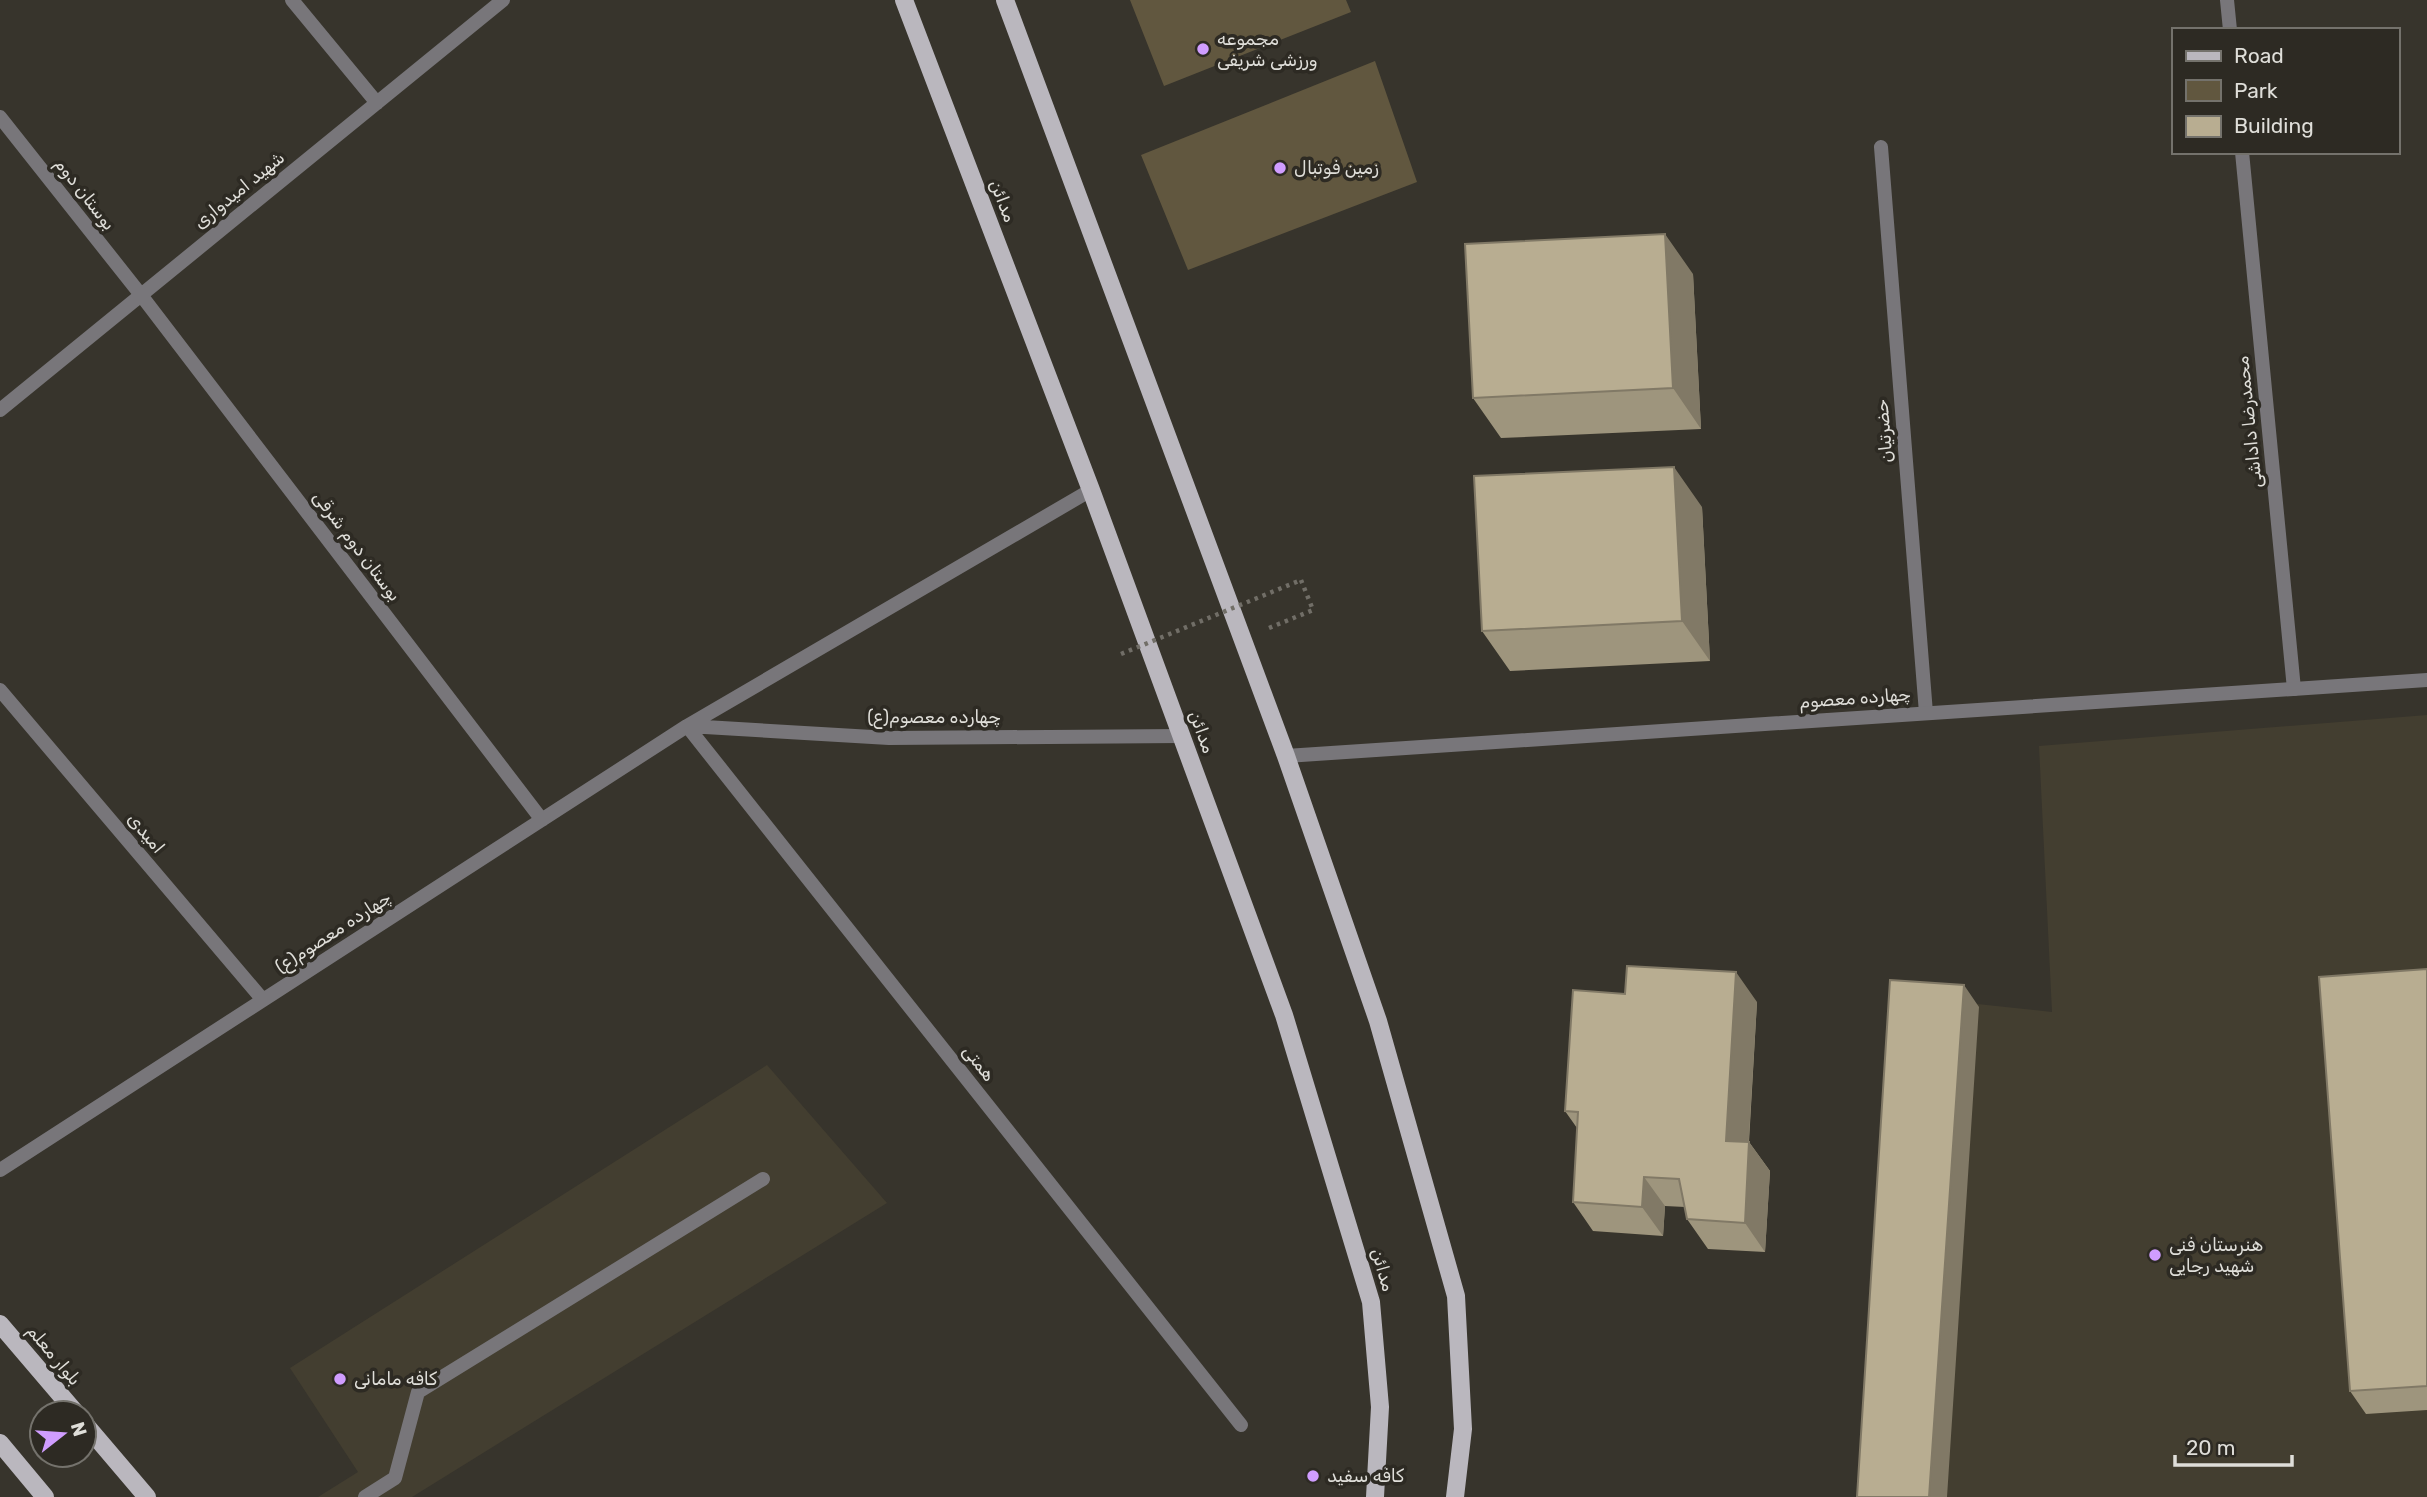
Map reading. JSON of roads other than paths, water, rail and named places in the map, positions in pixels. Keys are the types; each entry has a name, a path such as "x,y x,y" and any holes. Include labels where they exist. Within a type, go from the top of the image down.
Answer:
{"main road":[{"name":"مدائن","path":"904,0 1091,490 1283,1015 1371,1302 1380,1407 1375,1497"},
{"path":"1005,0 1286,755 1378,1021 1456,1296 1463,1429 1455,1497"},
{"name":"بلوار معلم","path":"0,1324 64,1399"},
{"path":"98,1439 147,1497"},
{"path":"0,1443 45,1497"}],"street":[{"path":"292,0 377,103"},
{"name":"شهيد امیدواری","path":"0,410 503,0"},
{"path":"2227,0 2230,28"},
{"name":"بوستان دوم","path":"0,117 141,295"},
{"name":"حضرتیان","path":"1881,147 1926,713"},
{"name":"محمدرضا داداشی","path":"2242,154 2294,689"},
{"name":"بوستان دوم شرقی","path":"141,295 542,820"},
{"name":"چهارده معصوم(ع)","path":"0,1170 687,726 1091,490"},
{"name":"چهارده معصوم","path":"1286,755 2427,680"},
{"name":"امیدی","path":"0,690 263,1000"},
{"name":"چهارده معصوم(ع)","path":"687,726 889,738 1181,736"},
{"name":"همتی","path":"687,726 1241,1424"},
{"path":"365,1497 395,1478 418,1392 763,1180"}],"place":[{"name":"مجموعه ورزشی شریفی","path":"1203,49"},
{"name":"زمین فوتبال","path":"1280,168"},
{"name":"هنرستان فنی شهید رجایی","path":"2155,1255"},
{"name":"کافه مامانی","path":"340,1379"},
{"name":"کافه سفید","path":"1313,1476"}]}
